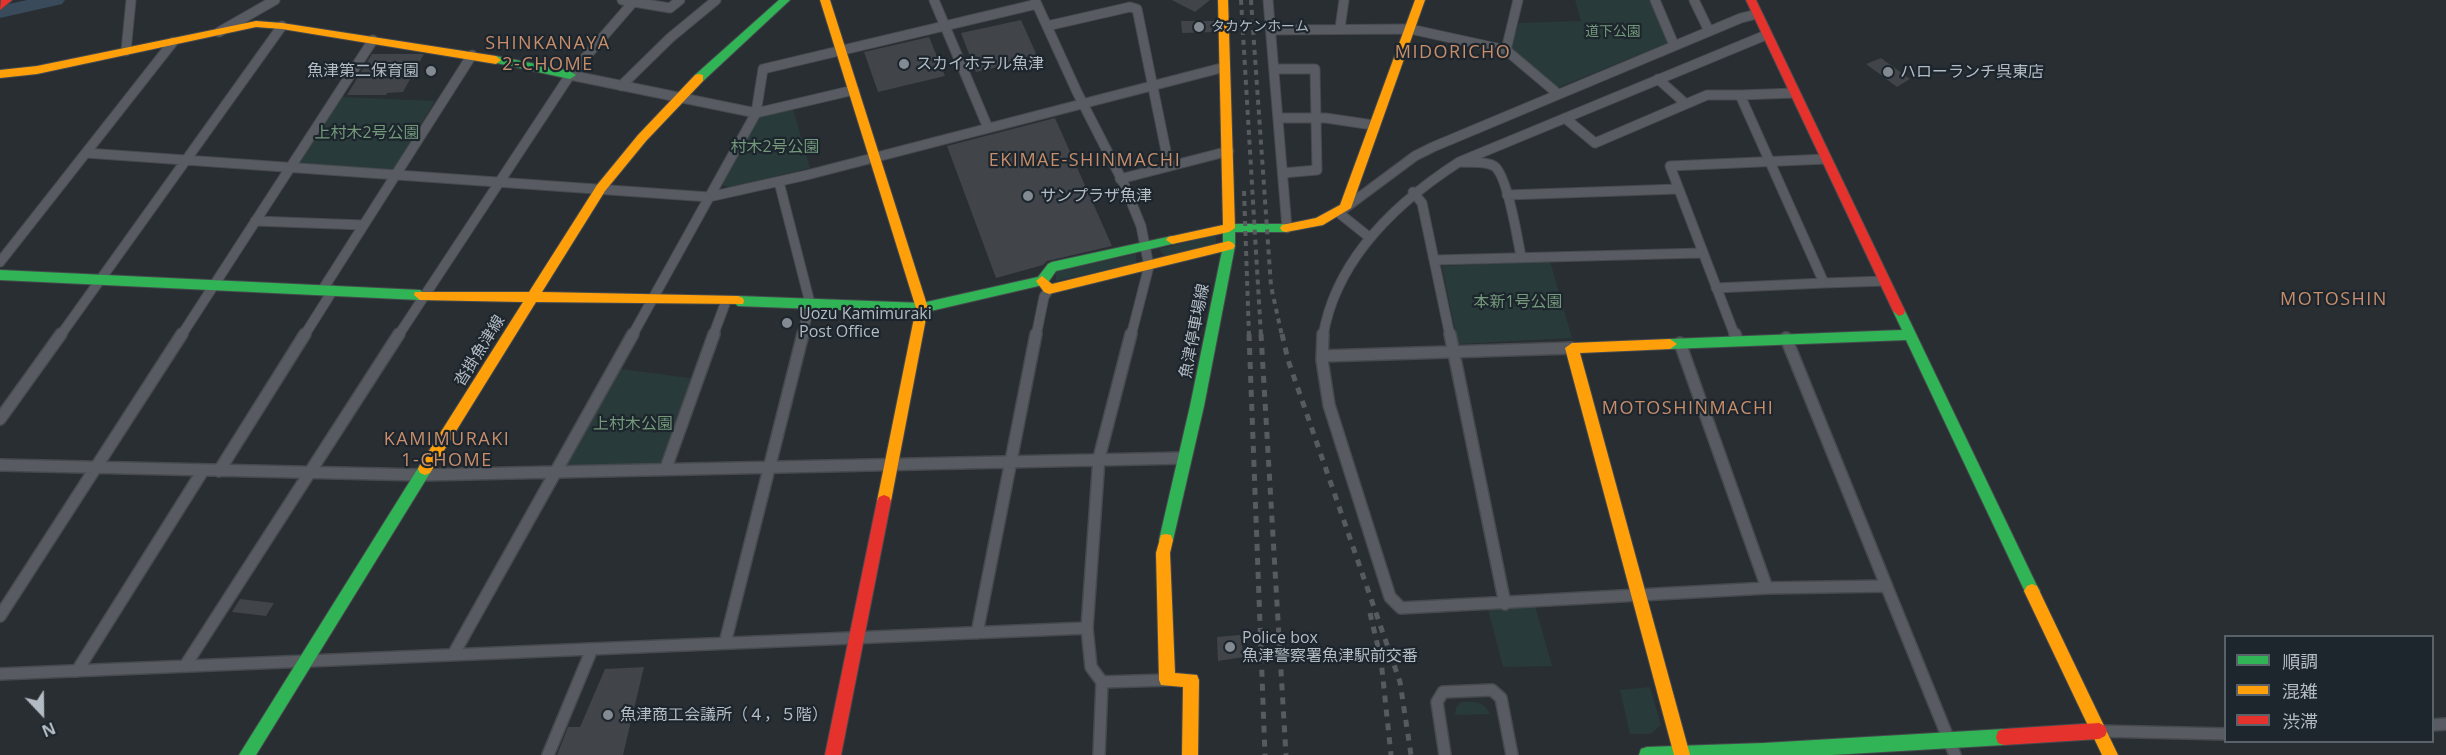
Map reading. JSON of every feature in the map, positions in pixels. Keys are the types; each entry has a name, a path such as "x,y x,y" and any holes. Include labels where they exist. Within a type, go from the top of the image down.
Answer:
{"street":[{"path":"0,7 7,0"},
{"path":"126,51 131,0"},
{"path":"219,32 275,0"},
{"path":"622,0 670,8 680,0"},
{"path":"621,86 670,38 716,0"},
{"name":"沓掛魚津線","path":"247,755 601,188 636,144 680,98 746,33 785,0"},
{"path":"825,0 922,308 833,755"},
{"path":"934,0 988,128"},
{"name":"魚津停車場線","path":"1167,680 1163,554 1229,246 1229,151 1223,0"},
{"path":"1269,0 1287,228"},
{"path":"1340,28 1344,0"},
{"path":"1342,211 1420,0"},
{"path":"1506,50 1518,0"},
{"path":"1655,0 1674,45"},
{"path":"1694,0 1709,31"},
{"path":"1750,0 2110,755"},
{"path":"185,666 423,297 570,75 634,1"},
{"path":"453,655 613,368 654,300 756,113 763,69 946,26 1036,2 1120,179 1148,246 1149,266 1100,458 1088,628 1091,667 1102,682 1099,755"},
{"path":"1047,26 1130,7 1137,9 1140,14 1169,166"},
{"path":"977,633 1045,285 1052,267 1229,228 1287,228 1314,224 1342,211 1415,156 1674,45 1741,18 1757,14"},
{"path":"0,74 36,70 256,24 472,55 756,113 854,90"},
{"path":"0,419 282,26"},
{"path":"1271,30 1410,29 1506,50 1558,94"},
{"path":"1766,35 1459,162 1413,192 1369,237 1339,285 1326,321 1323,356 1327,402 1390,597 1401,608 1767,588 1886,586"},
{"path":"0,616 373,40"},
{"path":"0,262 173,42"},
{"path":"219,471 328,290 363,225 472,55"},
{"path":"86,153 709,197 779,182 1225,67"},
{"path":"1274,69 1315,69 1317,171 1283,173"},
{"path":"1658,80 1686,104"},
{"path":"1565,118 1595,143 1707,95 1795,93"},
{"path":"1740,95 1824,283"},
{"path":"1279,118 1316,116 1343,118 1374,125"},
{"path":"1120,179 1229,151"},
{"path":"1737,340 1670,166 1826,159"},
{"path":"1459,162 1493,166 1498,169 1507,195 1521,256"},
{"path":"725,643 810,303 779,182"},
{"path":"1507,195 1678,189"},
{"path":"1413,192 1422,203 1435,260 1505,604"},
{"path":"1342,211 1369,237"},
{"path":"255,221 363,225"},
{"path":"0,275 426,295 810,303 922,308 1149,266 1229,246"},
{"path":"1435,260 1702,253"},
{"path":"1716,288 1884,281"},
{"path":"666,468 726,301"},
{"path":"1323,356 1910,335"},
{"path":"1786,338 1955,755"},
{"path":"1680,343 1767,588"},
{"path":"1572,348 1682,754"},
{"path":"0,465 202,472 422,475 1100,458 1184,458"},
{"path":"77,671 202,472"},
{"path":"0,674 1088,628"},
{"path":"548,755 592,649"},
{"path":"1102,682 1191,680 1190,755"},
{"path":"1445,755 1437,702 1443,692 1492,690 1501,698 1512,755"},
{"path":"1647,755 1764,751 2099,732 2224,734"}],"green space":[{"name":"道下公園","path":"1575,0 1649,0 1670,42 1557,88 1511,48 1519,23 1581,21"},
{"name":"上村木2号公園","path":"342,97 435,101 393,170 298,163"},
{"name":"村木2号公園","path":"793,109 810,168 728,188 721,183 759,117"},
{"path":"1216,235 1216,243 1164,256 1159,249"},
{"path":"1136,254 1136,263 1056,281 1056,272"},
{"name":"本新1号公園","path":"1550,261 1572,338 1458,344 1442,266"},
{"name":"上村木公園","path":"613,368 697,379 666,468 554,473"},
{"path":"1534,602 1552,666 1503,667 1487,605"},
{"path":"1650,687 1661,725 1651,734 1630,734 1620,690"},
{"path":"1461,702 1482,704 1490,714 1455,715 1456,708"}],"building":[{"path":"1172,0 1210,0 1195,12"},
{"path":"1021,20 1038,58 976,72 961,33"},
{"name":"タカケンホーム","path":"1181,21 1215,21 1215,32 1182,33"},
{"name":"スカイホテル魚津","path":"929,37 945,76 878,92 864,52"},
{"path":"372,54 424,54 403,92 386,95 347,95"},
{"name":"ハローランチ呉東店","path":"1881,58 1910,79 1897,87 1866,64"},
{"name":"サンプラザ魚津","path":"1055,118 1112,246 1047,261 1043,265 996,278 947,146"},
{"path":"240,599 274,603 266,616 232,612"},
{"name":"Police box 魚津警察署魚津駅前交番","path":"1240,635 1244,657 1218,661 1217,637"},
{"name":"魚津商工会議所（４，５階）","path":"644,667 623,755 557,755 568,727 580,727 605,669"}],"waterway":[{"path":"0,12 55,0"}],"railway":[{"path":"1241,0 1261,336"},
{"path":"1251,0 1271,286 1282,336"},
{"path":"1244,191 1249,336"},
{"path":"1249,334 1265,755"},
{"path":"1261,334 1286,755"},
{"path":"1282,334 1288,360 1400,682 1411,755"},
{"path":"1370,613 1381,660 1391,755"}],"traffic: fast":[{"path":"699,78 785,0"},
{"path":"496,60 570,75"},
{"path":"1166,540 1197,406 1229,246 1229,228 1286,228"},
{"path":"738,301 922,308 1042,281 1052,267 1172,240"},
{"path":"0,275 420,295"},
{"path":"1899,311 2032,591"},
{"path":"1670,344 1910,335"},
{"path":"247,755 425,469"},
{"path":"1647,755 1764,751 2004,737"}],"traffic: slow":[{"path":"825,0 922,308 884,501"},
{"path":"1172,240 1229,228 1223,0"},
{"path":"1286,228 1319,222 1345,208 1420,0"},
{"path":"0,74 37,70 256,24 282,26 496,60"},
{"path":"425,469 601,188 642,138 699,78"},
{"path":"1042,281 1049,289 1229,246"},
{"path":"420,295 738,301"},
{"path":"1670,344 1572,348 1682,755"},
{"path":"1166,540 1163,553 1167,680 1191,680 1190,755"},
{"path":"2032,591 2110,755"}],"traffic: jam":[{"path":"0,7 7,0"},
{"path":"1751,0 1899,311"},
{"path":"833,755 884,501"},
{"path":"2004,737 2099,731"}],"place":[{"name":"タカケンホーム","path":"1199,27"},
{"name":"スカイホテル魚津","path":"904,64"},
{"name":"魚津第二保育園","path":"431,71"},
{"name":"ハローランチ呉東店","path":"1888,72"},
{"name":"サンプラザ魚津","path":"1028,196"},
{"name":"Uozu Kamimuraki Post Office","path":"787,323"},
{"name":"Police box 魚津警察署魚津駅前交番","path":"1230,647"},
{"name":"魚津商工会議所（４，５階）","path":"608,715"}],"district":[{"name":"MIDORICHO","path":"1453,53"},
{"name":"SHINKANAYA 2-CHOME","path":"548,54"},
{"name":"EKIMAE-SHINMACHI","path":"1085,161"},
{"name":"MOTOSHIN","path":"2334,300"},
{"name":"MOTOSHINMACHI","path":"1688,409"},
{"name":"KAMIMURAKI 1-CHOME","path":"447,450"}]}
